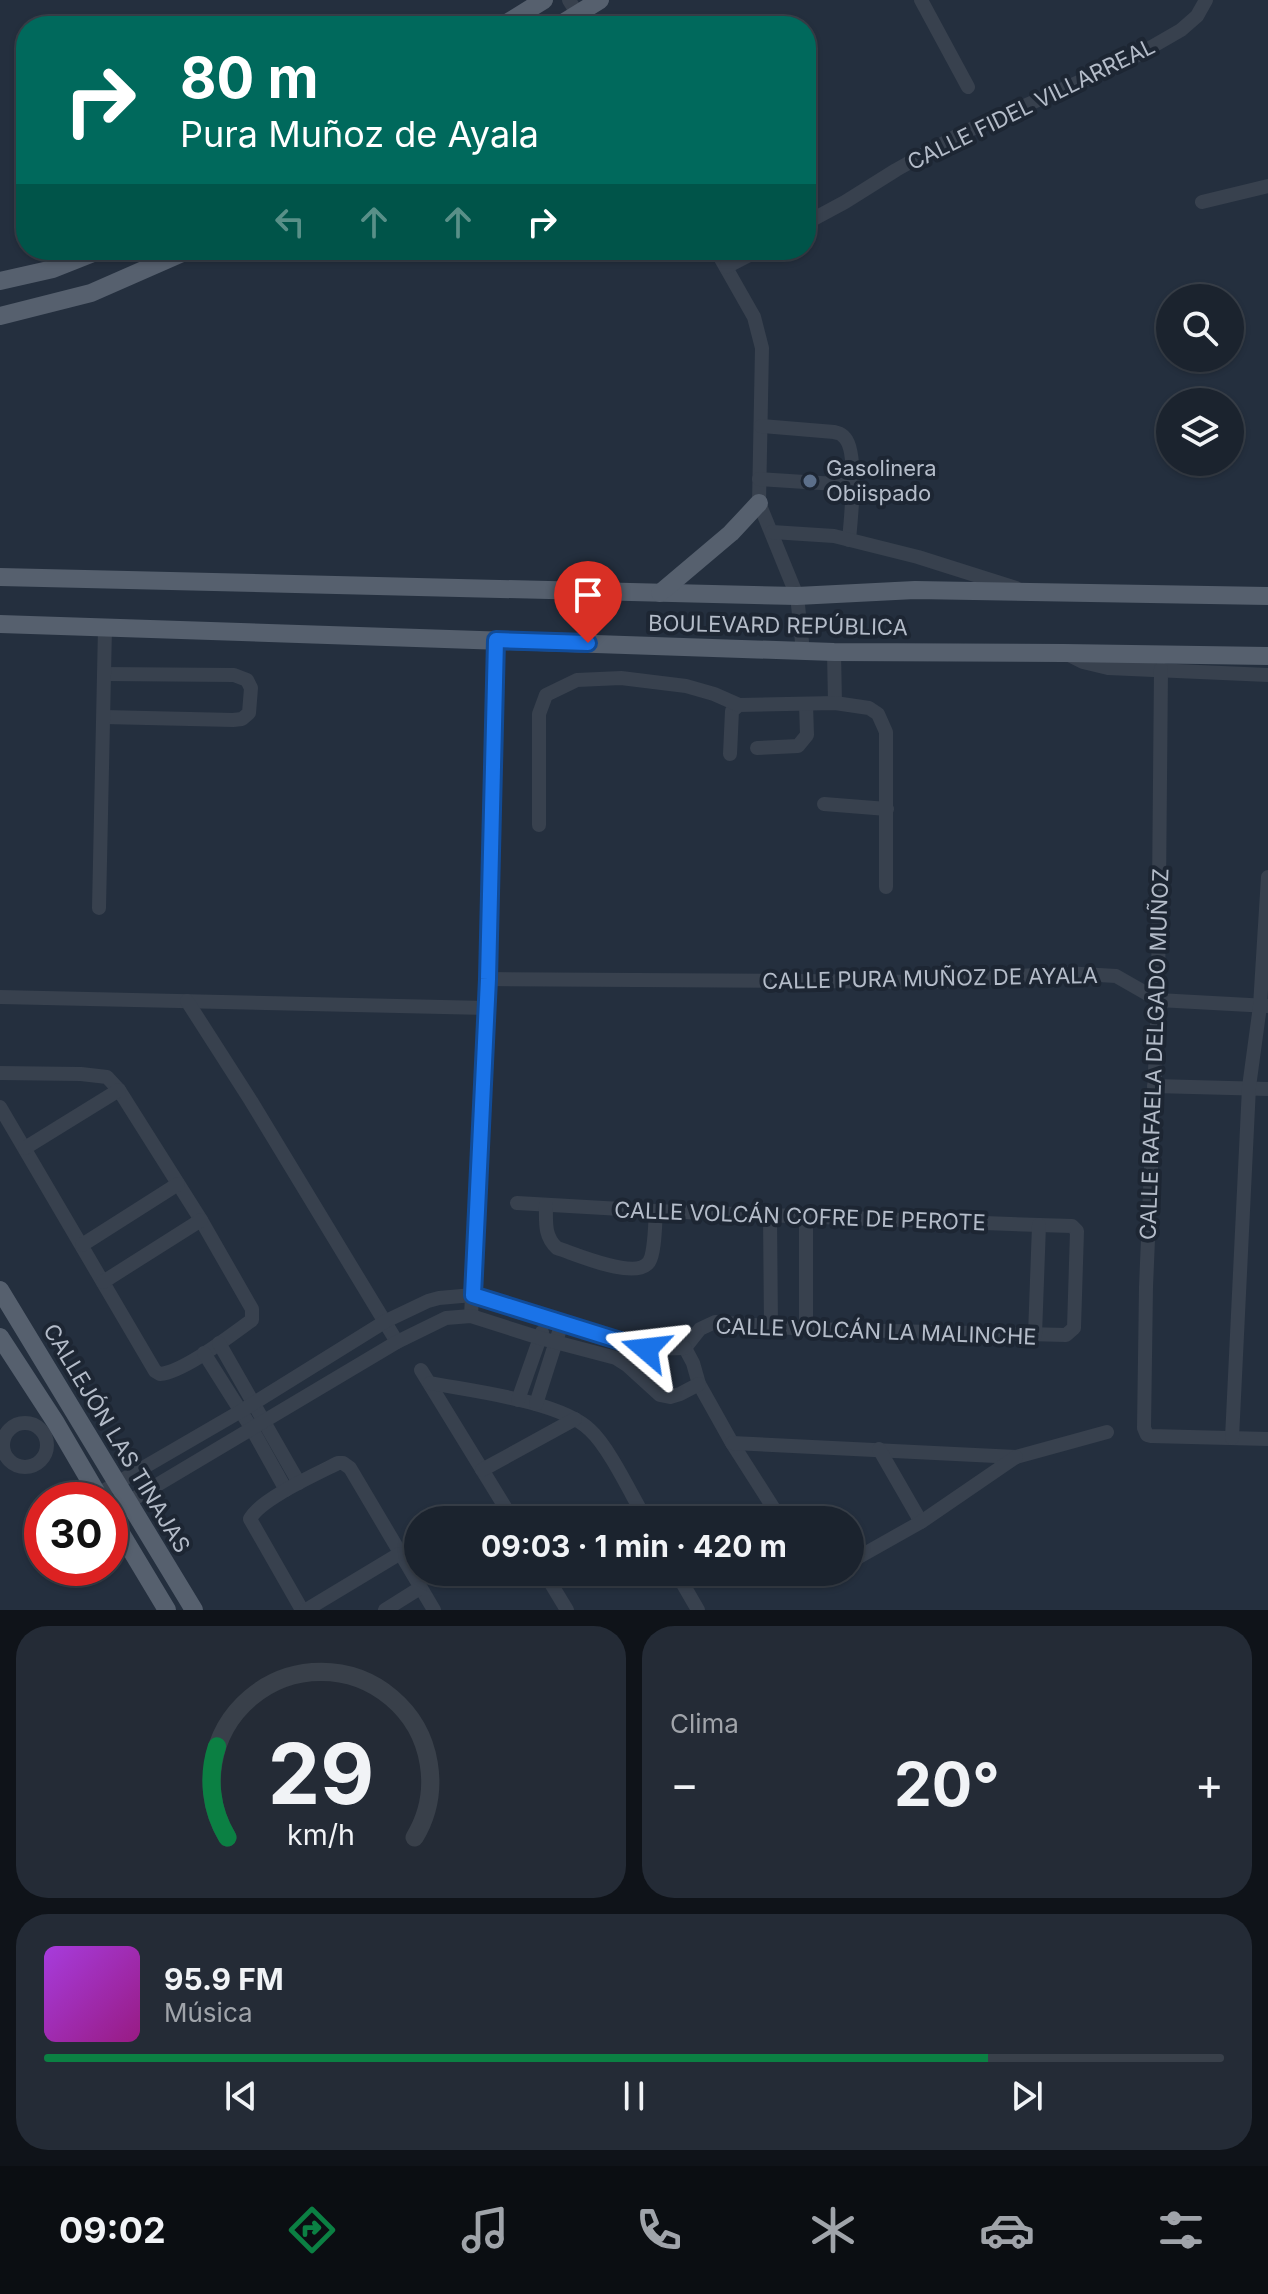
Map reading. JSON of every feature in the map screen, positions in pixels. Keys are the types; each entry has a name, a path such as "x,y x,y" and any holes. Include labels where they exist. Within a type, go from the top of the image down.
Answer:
{"main road":[{"path":"518,16 544,0"},
{"path":"577,13 600,0"},
{"path":"0,281 53,269 76,260"},
{"path":"0,316 91,293 166,260"},
{"path":"660,593 731,533 759,503"},
{"name":"BOULEVARD REPÚBLICA","path":"0,577 797,596 915,590 1268,596"},
{"name":"BOULEVARD REPÚBLICA","path":"0,624 834,652 1268,656"},
{"name":"CALLEJÓN LAS TINAJAS","path":"0,1290 117,1482"},
{"name":"CALLEJÓN LAS TINAJAS","path":"0,1339 49,1427 89,1482"},
{"name":"CALLEJÓN LAS TINAJAS","path":"129,1502 194,1610"},
{"name":"CALLEJÓN LAS TINAJAS","path":"128,1544 167,1610"}],"street":[{"path":"921,0 968,87"},
{"name":"CALLE FIDEL VILLARREAL","path":"816,218 958,135 1129,60 1181,30 1197,16 1206,0"},
{"path":"1202,202 1268,186"},
{"path":"722,260 754,317 762,348 759,503 797,596 803,651"},
{"path":"726,267 740,260"},
{"path":"761,426 842,434 848,441 852,452 849,540"},
{"path":"759,479 852,485"},
{"path":"772,532 834,536 918,557 1028,592"},
{"path":"99,908 105,628"},
{"path":"471,1316 487,1008 496,640"},
{"path":"834,652 835,703"},
{"path":"1064,653 1092,665 1268,675"},
{"name":"CALLE RAFAELA DELGADO MUÑOZ","path":"1161,669 1158,1000 1146,1287 1144,1428 1151,1436 1232,1438"},
{"path":"104,674 234,675 247,680 251,688 249,713 242,719 104,717"},
{"path":"539,825 539,714 546,695 577,680 621,678 686,686 739,705 835,703 869,708 883,722 887,747 886,887"},
{"path":"757,748 798,746 807,735 806,704"},
{"path":"730,754 730,720 732,711 739,705"},
{"path":"824,804 887,809"},
{"path":"1268,877 1264,1006 1249,1087 1232,1438 1268,1439"},
{"name":"CALLE PURA MUÑOZ DE AYALA","path":"488,979 935,982 1064,973 1116,976 1158,1000 1264,1006"},
{"path":"0,997 487,1008"},
{"path":"187,1001 397,1342"},
{"path":"0,1073 107,1077 119,1090 201,1220 252,1309 252,1320 204,1353 165,1374 155,1371 0,1107"},
{"path":"1154,1086 1268,1089"},
{"path":"25,1148 119,1090"},
{"path":"82,1245 178,1184"},
{"name":"CALLE VOLCÁN COFRE DE PEROTE","path":"517,1203 770,1216 1072,1226 1078,1236 1074,1328"},
{"path":"546,1205 547,1232 557,1248 636,1270 647,1266 651,1258 656,1211"},
{"path":"770,1216 771,1327"},
{"path":"806,1216 806,1329"},
{"path":"103,1282 201,1220"},
{"path":"1035,1335 1039,1225"},
{"path":"121,1482 386,1321 428,1301 473,1295 646,1349 685,1348 699,1384 772,1506"},
{"path":"129,1502 397,1342 446,1318 471,1316 616,1358 660,1395 670,1397 699,1384"},
{"path":"518,1400 548,1319"},
{"name":"CALLE VOLCÁN LA MALINCHE","path":"685,1348 700,1329 715,1322 806,1329 1061,1337 1074,1328"},
{"path":"536,1404 563,1324"},
{"path":"219,1343 247,1407"},
{"path":"204,1353 247,1407 292,1486"},
{"path":"421,1370 504,1506"},
{"path":"430,1383 536,1404 575,1419 591,1430 602,1445 638,1506"},
{"path":"482,1470 575,1419"},
{"path":"29,1423 49,1427 46,1452 40,1461 24,1467 5,1465 2,1447 4,1438 13,1426 29,1423"},
{"path":"732,1443 1016,1457 1107,1432"},
{"path":"879,1449 921,1522"},
{"path":"864,1554 921,1522 1016,1457"},
{"path":"399,1554 304,1610 251,1523 252,1514 292,1486 343,1463 350,1468 434,1610"},
{"path":"552,1586 567,1610"},
{"path":"684,1586 696,1609"},
{"path":"385,1610 420,1588"}],"place":[{"name":"Gasolinera Obiispado","path":"810,481"}],"route":[{"path":"588,643 496,640 488,979 473,1295 646,1349"}]}
